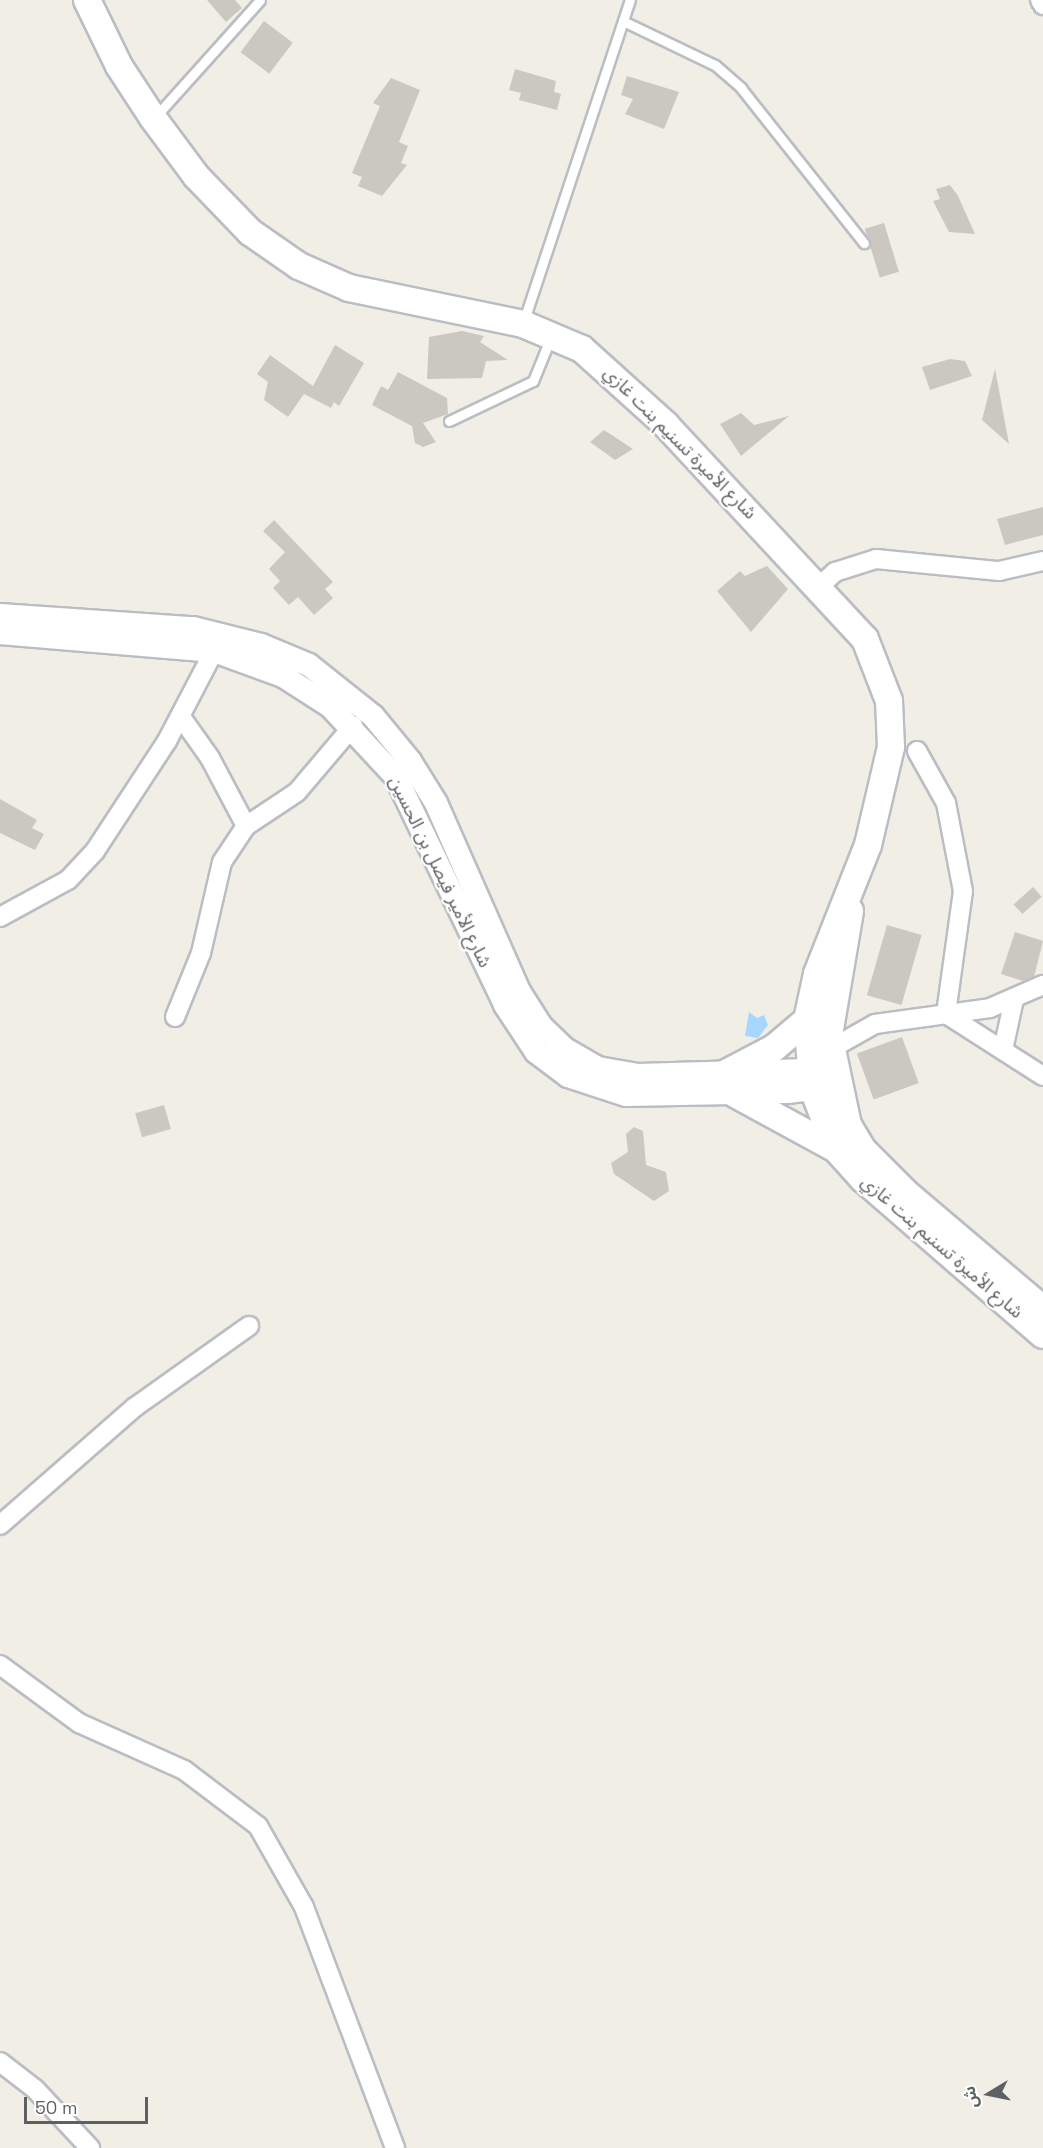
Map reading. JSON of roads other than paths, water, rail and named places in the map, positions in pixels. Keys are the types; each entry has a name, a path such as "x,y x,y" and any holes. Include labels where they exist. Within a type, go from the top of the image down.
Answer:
{"main road":[{"name":"شارع الأميرة تسنيم بنت غازي","path":"87,0 119,66 153,118 232,217 304,269 363,292 523,324 552,334 591,356 639,398 820,586 866,639 890,710 882,801 854,884 827,939 807,1020 836,1149 908,1222 1043,1335"},
{"name":"شارع الأميرة تسنيم بنت غازي","path":"854,884 829,1050 821,1081 874,1163 1043,1309"},
{"path":"807,1020 729,1084 836,1149"}],"street":[{"path":"1040,0 1043,5"},
{"path":"820,586 835,572 876,559 1006,571 1043,561"},
{"name":"شارع الأمير فيصل بن الحسين","path":"0,615 193,628 261,645 309,665 373,716 425,783 519,991 554,1039 579,1059 612,1072 729,1084"},
{"name":"شارع الأمير فيصل بن الحسين","path":"0,633 214,651 283,676 353,726 408,798 490,976 536,1052 568,1076 603,1090 821,1081"},
{"path":"0,917 82,867 180,717 214,651"},
{"path":"180,717 210,758 246,826"},
{"path":"175,1017 201,953 222,862 246,826 297,792 353,726"},
{"path":"917,751 946,803 963,891 946,1014"},
{"path":"829,1050 875,1024 946,1014 1014,999 1043,985"},
{"path":"1003,1050 1014,999"},
{"path":"946,1014 1043,1076"},
{"path":"0,1525 135,1407 249,1326"},
{"path":"0,1665 79,1723 184,1770 258,1826 304,1907 395,2148"},
{"path":"0,2062 35,2089 90,2148"}],"lane":[{"path":"153,118 260,0"},
{"path":"523,324 630,0"},
{"path":"623,21 715,65 741,88 864,243"},
{"path":"448,421 533,381 552,334"}],"water":[{"path":"749,1012 757,1018 764,1015 768,1025 758,1038 745,1036"}]}
